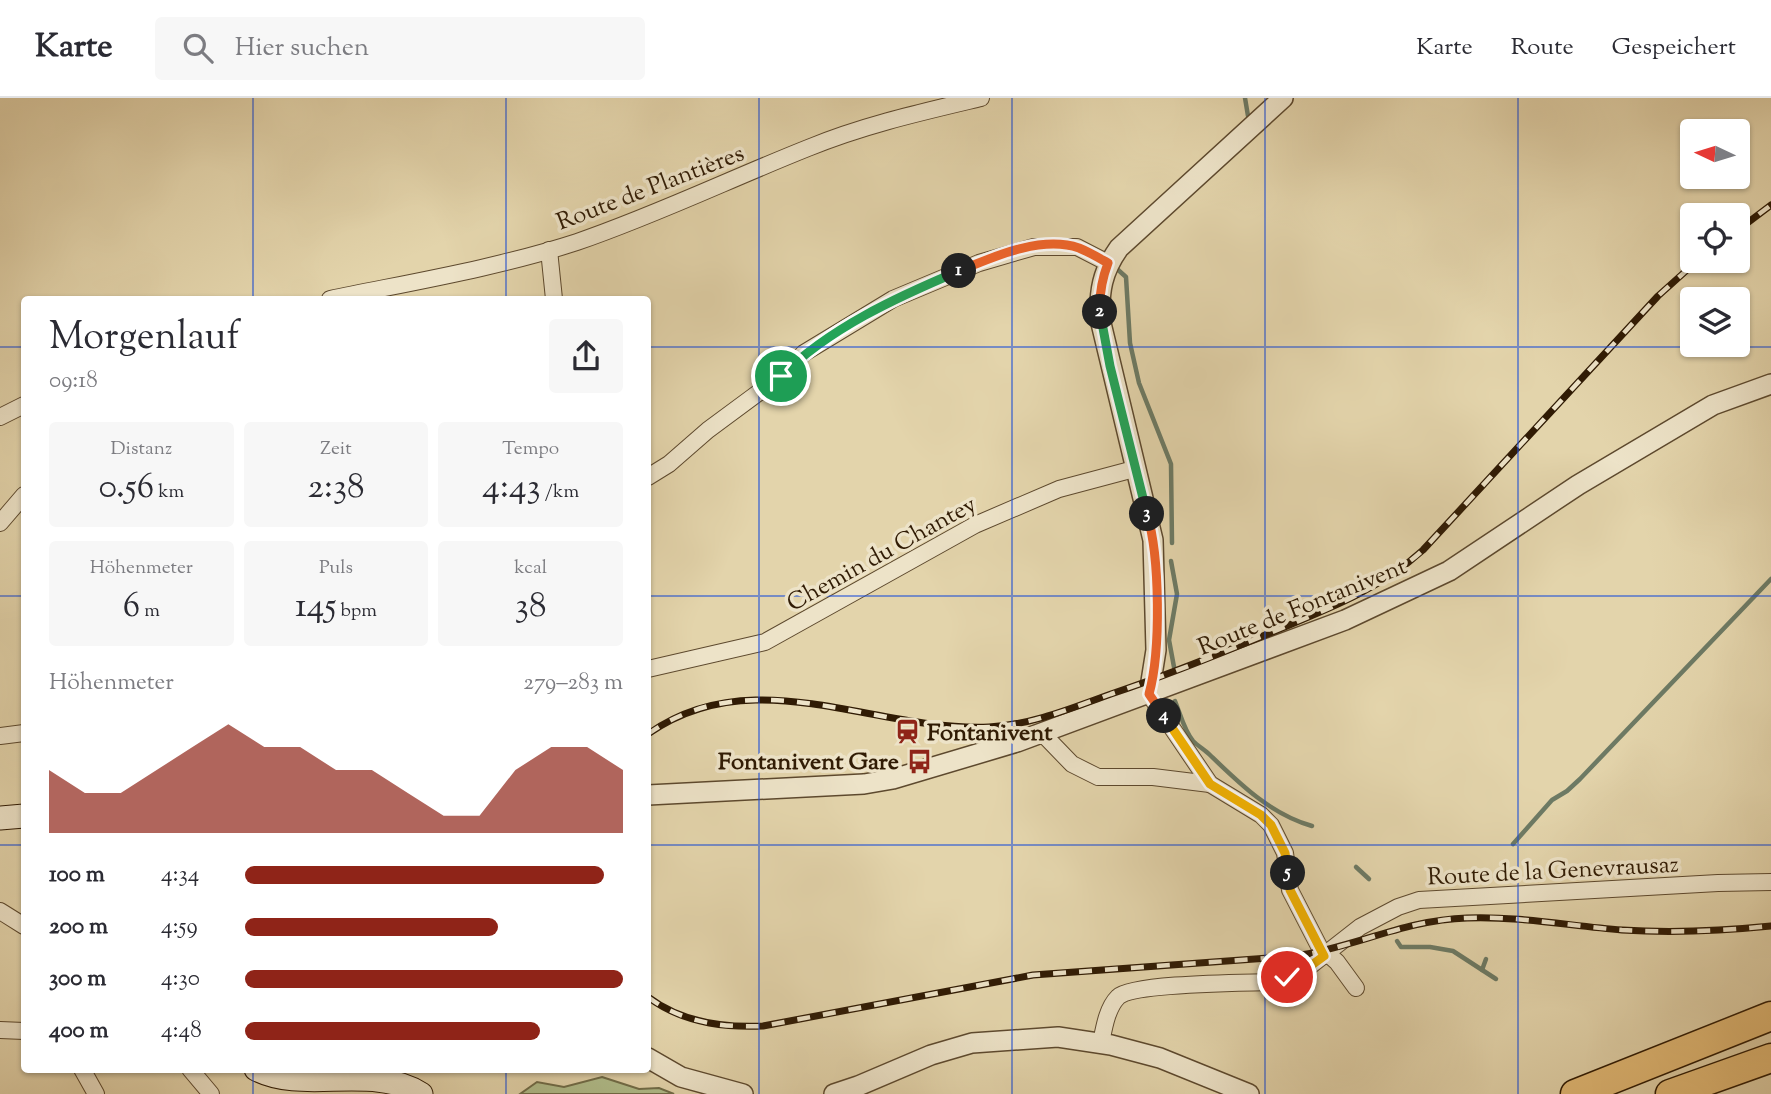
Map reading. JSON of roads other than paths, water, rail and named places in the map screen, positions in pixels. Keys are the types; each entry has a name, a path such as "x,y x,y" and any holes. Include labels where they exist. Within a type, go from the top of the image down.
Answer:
{"highway":[{"path":"1575,1094 1771,1016"},
{"path":"1670,1094 1771,1058"}],"main road":[{"path":"0,818 21,816"},
{"path":"262,1073 293,1082 394,1082 421,1094"}],"street":[{"name":"Route de Plantières","path":"344,296 549,250 645,218 810,147 889,119 981,98"},
{"path":"1210,784 1149,694 1156,650 1155,557 1149,519 1101,319 1100,296 1103,275 1119,248 1283,98"},
{"path":"651,475 781,376 804,353 893,299 979,263 1034,247 1077,247 1108,263"},
{"path":"549,250 554,296"},
{"name":"Route de Fontanivent","path":"651,795 864,784 890,780 1042,733 1149,694 1345,620 1448,571 1578,485 1713,405 1771,384"},
{"path":"0,417 21,406"},
{"name":"Chemin du Chantey","path":"651,668 765,642 975,525 1059,489 1135,469"},
{"path":"0,523 21,498"},
{"path":"0,736 21,733"},
{"path":"1042,733 1072,764 1098,777 1153,777 1210,784 1261,815 1271,825 1285,853 1290,890 1326,955 1337,962 1356,988"},
{"name":"Route de la Genevrausaz","path":"1101,1043 1112,1004 1121,994 1152,988 1270,982 1305,970 1366,924 1398,907 1419,900 1770,881"},
{"path":"0,911 21,924"},
{"path":"0,1030 21,1031"},
{"path":"834,1094 931,1055 972,1043 1058,1037 1101,1043 1160,1058 1249,1094"},
{"path":"651,1060 681,1077 743,1094"},
{"path":"84,1073 96,1094"},
{"path":"193,1073 211,1094"}],"waterway":[{"path":"1245,98 1248,116"},
{"path":"1116,268 1126,277 1130,343 1139,383 1171,464 1172,543"},
{"path":"1171,561 1177,594 1169,640 1174,667"},
{"path":"1513,844 1552,800 1580,779 1771,579"},
{"path":"1175,701 1187,732 1195,743 1269,806 1312,826"},
{"path":"1356,867 1369,879"},
{"path":"1397,941 1401,947 1430,947 1453,951 1496,979"},
{"path":"1482,970 1486,959"}],"railway":[{"path":"1750,221 1771,205"},
{"path":"651,732 688,712 730,702 772,700 815,704 946,726 1005,726 1066,710 1171,673 1331,607 1388,577 1423,550 1658,296 1684,273"},
{"path":"651,999 674,1012 702,1022 763,1026 1033,975 1296,956 1444,920 1506,918 1622,930 1659,931 1771,926"}],"place":[{"name":"Fontanivent","path":"907,732"},
{"name":"Fontanivent Gare","path":"919,761"}]}
